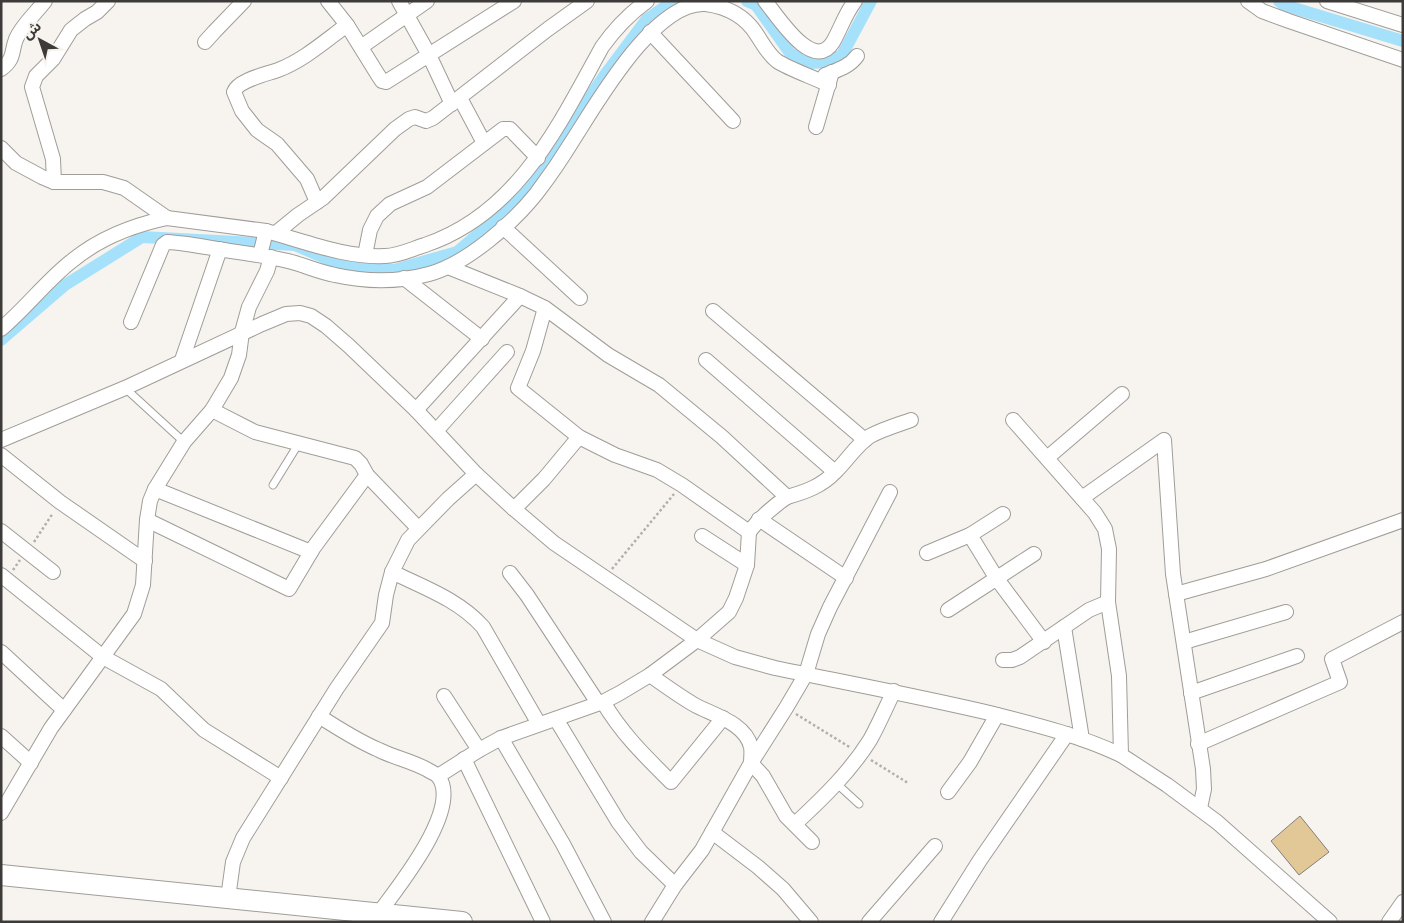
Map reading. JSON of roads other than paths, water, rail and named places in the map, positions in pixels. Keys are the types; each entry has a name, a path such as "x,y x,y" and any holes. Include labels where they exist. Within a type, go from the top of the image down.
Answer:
{"main road":[{"path":"1,875 228,898 379,918 462,922"}],"street":[{"path":"1,69 12,58 17,37 45,1"},
{"path":"54,182 52,159 32,88 33,80 54,59 71,30 97,12 108,1"},
{"path":"205,42 244,1"},
{"path":"399,1 456,101 484,143"},
{"path":"361,47 427,1"},
{"path":"336,4 347,25 384,82 391,80 514,1"},
{"path":"1,813 64,710 134,614 143,585 147,520 154,489 184,442 212,410 231,378 239,355 242,332 249,308 264,276 264,254 269,233 317,202 402,124 415,117 426,121 433,118 587,1"},
{"path":"1,329 21,312 52,278 74,259 129,228 167,218 269,233 365,255 386,256 442,239 488,212 513,188 550,140 606,41 636,9 647,1"},
{"path":"765,1 800,44 816,51 831,45 845,15 855,1"},
{"path":"1248,1 1262,11 1403,60"},
{"path":"1327,1 1403,24"},
{"path":"131,322 165,243 264,254 334,275 370,281 428,274 448,267 485,243 535,194 573,140 612,78 650,32 677,12 690,6 705,4 724,8 747,22 766,50 778,61 814,78 831,78 852,63 857,56"},
{"path":"317,202 307,178 277,144 257,130 242,111 234,92 239,85 292,64 347,25"},
{"path":"650,32 733,121"},
{"path":"816,127 831,78"},
{"path":"365,255 370,230 377,216 390,204 427,187 503,129 508,128 538,158"},
{"path":"1,148 16,163 54,182 103,182 124,188 167,218"},
{"path":"503,227 580,298"},
{"path":"182,360 220,249"},
{"path":"448,267 545,308 608,355 659,384 722,436 787,497"},
{"path":"404,278 482,339"},
{"path":"416,410 520,296"},
{"path":"545,308 533,351 518,388 579,436 615,455 656,470 682,485 749,532"},
{"path":"713,311 865,440"},
{"path":"1,440 125,388 242,332 286,314 300,313 311,316 349,346 436,430 476,474 554,543 697,640 750,662 894,691 997,715 1067,734 1121,755 1200,808 1330,922"},
{"path":"436,430 507,352"},
{"path":"706,360 836,472"},
{"path":"1047,458 1122,394"},
{"path":"212,410 255,432 355,458 367,475 418,528"},
{"path":"438,776 478,750 501,738 600,702 635,685 697,640 728,612 736,598 746,565 749,532 760,519 773,506 787,497 808,490 825,481 836,472 865,440 883,430 910,420"},
{"path":"1013,420 1095,513 1105,529 1110,562 1108,602 1119,676 1121,755"},
{"path":"514,509 544,479 579,436"},
{"path":"1082,498 1164,440 1176,594 1204,789 1200,808"},
{"path":"1,454 60,502 145,561"},
{"path":"228,898 233,862 237,849 319,716 382,623 386,595 392,572 400,553 418,528 476,474"},
{"path":"147,520 290,589 311,552 367,475"},
{"path":"154,489 311,552"},
{"path":"652,922 712,832 751,763 806,674 818,634 890,492"},
{"path":"927,554 970,535 1003,514"},
{"path":"760,519 846,578"},
{"path":"1176,594 1266,569 1403,520"},
{"path":"1,531 53,572"},
{"path":"970,535 997,578 1044,642"},
{"path":"702,536 746,565"},
{"path":"948,610 1034,554"},
{"path":"392,572 452,601 466,609 475,618 483,627 539,724"},
{"path":"510,573 616,724 630,742 671,782 723,718"},
{"path":"1,574 103,657 161,689 204,730 281,778"},
{"path":"1003,660 1020,657 1090,610 1108,602"},
{"path":"1184,642 1286,612"},
{"path":"1198,744 1340,682 1332,658 1403,622"},
{"path":"1064,627 1082,739"},
{"path":"1,652 64,710"},
{"path":"1191,693 1297,656"},
{"path":"650,675 694,705 723,718 738,728 746,737 751,747 751,763 764,776 786,816 812,842"},
{"path":"795,824 836,783 860,754 894,691"},
{"path":"444,696 478,750"},
{"path":"948,792 970,762 997,715"},
{"path":"319,716 356,739 382,752 416,763 438,776 442,789 443,800 440,816 432,834 379,918"},
{"path":"556,719 619,823 641,852 675,886"},
{"path":"940,922 980,860 1067,734"},
{"path":"1,736 31,763"},
{"path":"501,738 563,844 604,922"},
{"path":"464,760 543,922"},
{"path":"712,832 758,867 783,889 811,922"},
{"path":"869,922 934,846"},
{"path":"1388,922 1403,902"}],"lane":[{"path":"125,388 184,442"},
{"path":"274,485 299,443"},
{"path":"836,783 859,804"}],"waterway":[{"path":"1,340 65,285 142,237 295,245 339,264 394,270 457,252 523,196 604,76 646,20 673,1"},
{"path":"747,1 756,5 790,53 810,63 826,62 842,55 871,1"},
{"path":"1279,1 1284,5 1403,41"}]}
